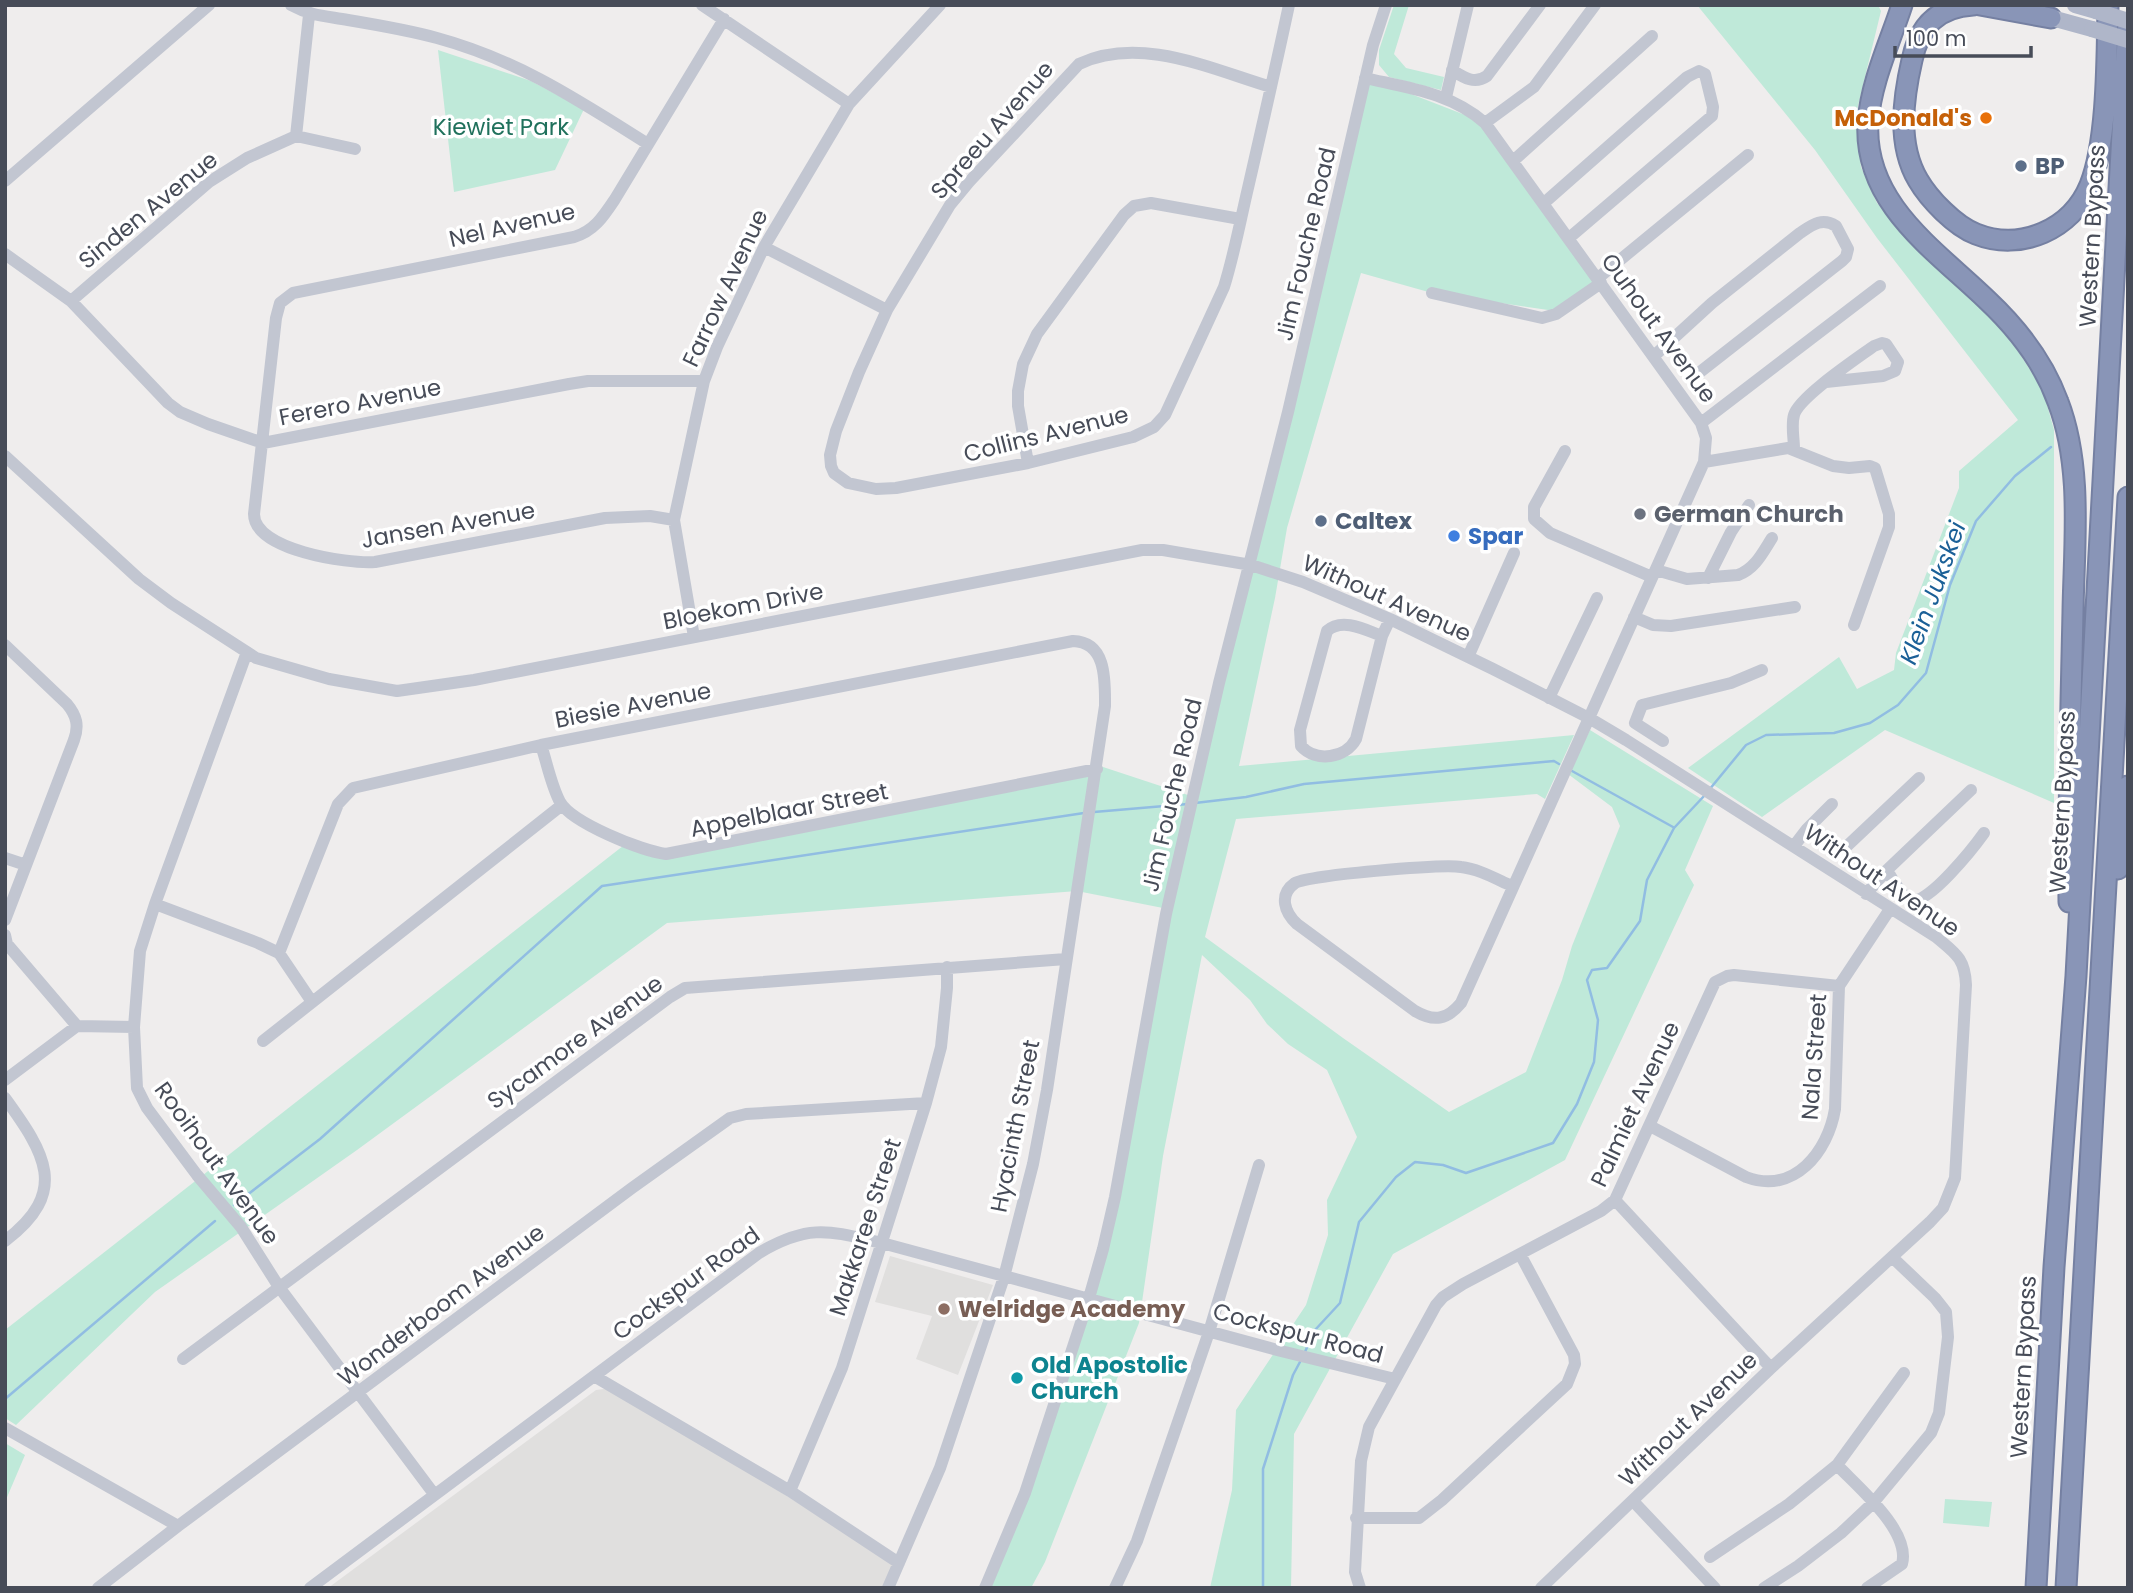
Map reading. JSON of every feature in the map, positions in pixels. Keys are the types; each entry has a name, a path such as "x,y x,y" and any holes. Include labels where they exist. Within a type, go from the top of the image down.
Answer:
{"highway":[{"path":"1883,62 1888,5"},
{"path":"1902,5 1883,62 1868,121 1873,164 1879,183 1887,198 1915,234 1987,299 2022,338 2039,362 2059,402 2067,437 2074,510 2069,909 2076,976"},
{"path":"1973,5 1954,6 1944,11 1923,32 1913,52 1906,85 1903,111 1905,141 1918,180 1951,218 1977,235 1999,240 2018,240 2049,232 2074,212 2090,186 2096,166 2102,120 2102,8"},
{"path":"1980,5 2051,18"},
{"name":"Western Bypass","path":"2036,1588 2054,1267 2076,976 2128,20"},
{"name":"Western Bypass","path":"2066,1588 2128,497"},
{"path":"2098,988 2128,786"}],"main road":[{"path":"2008,5 2128,40"},
{"path":"2075,5 2102,8 2128,20"}],"street":[{"path":"5,181 209,5"},
{"path":"291,5 309,15 385,26 438,38 517,66 551,83 648,144"},
{"path":"702,5 849,104"},
{"name":"Farrow Avenue","path":"694,637 674,520 704,381 717,347 764,247 849,104 940,5"},
{"name":"Collins Avenue","path":"840,479 857,486 896,488 1028,463 1133,437 1154,427 1165,415 1224,288 1289,5"},
{"name":"Jim Fouche Road","path":"985,1588 1024,1493 1090,1298 1115,1197 1156,961 1192,803 1251,565 1365,78 1386,5"},
{"path":"1446,97 1468,5"},
{"path":"1452,70 1475,81 1486,76 1540,5"},
{"path":"1485,123 1534,87 1595,5"},
{"path":"309,15 296,136 355,149"},
{"name":"Nel Avenue","path":"283,299 293,293 583,234 599,223 724,19"},
{"path":"1513,161 1653,36"},
{"name":"Spreeu Avenue","path":"840,479 831,466 830,455 836,431 887,310 959,192 1079,64 1103,55 1148,52 1271,87"},
{"path":"1544,203 1687,77 1699,71 1705,74 1713,107 1712,116 1569,238"},
{"name":"Ouhout Avenue","path":"1365,78 1446,97 1468,109 1485,123 1654,356 1701,423 1706,438 1704,462 1461,1003 1455,1010 1440,1019 1432,1019 1415,1011 1297,924 1285,907 1284,900 1290,888 1302,880 1459,866 1512,886"},
{"name":"Sinden Avenue","path":"71,301 209,182 247,158 296,136"},
{"path":"1432,293 1542,318 1556,314 1600,281 1748,155"},
{"path":"1028,463 1018,399 1023,364 1037,334 1124,215 1134,206 1151,202 1240,219"},
{"path":"1654,356 1712,303 1800,233 1823,221 1836,226 1848,249 1842,261 1699,372"},
{"path":"764,247 887,310"},
{"name":"Ferero Avenue","path":"5,254 71,301 174,408 208,424 263,443 588,381 704,381"},
{"path":"1701,423 1880,286"},
{"name":"Jansen Avenue","path":"283,299 279,303 276,318 254,514 256,525 266,534 296,549 356,563 374,562 605,518 650,516 674,520"},
{"path":"1794,449 1794,414 1804,400 1826,382 1878,344 1886,344 1898,362 1895,371 1883,376 1826,382"},
{"path":"1704,462 1782,448 1794,449 1842,468 1875,468 1889,513 1889,527 1854,625"},
{"path":"1565,451 1534,507 1537,524 1550,533 1654,573 1677,578 1708,578 1745,572 1756,563 1772,538"},
{"name":"Bloekom Drive","path":"5,456 146,585 247,652 267,663 291,670 397,691 434,687 1142,550 1163,550 1251,565"},
{"path":"1708,578 1731,532 1749,505"},
{"path":"1468,657 1514,553"},
{"name":"Without Avenue","path":"1251,565 1326,590 1589,718 1936,936 1964,965 1966,985 1955,1178 1943,1208 1541,1588"},
{"path":"1549,698 1597,598"},
{"path":"1634,617 1653,625 1671,626 1795,607"},
{"path":"1382,636 1337,624 1327,631 1300,730 1301,746 1311,754 1319,756 1344,753 1353,745 1382,636 1390,619"},
{"name":"Biesie Avenue","path":"279,953 338,804 347,792 365,784 541,745 1073,641 1087,644 1098,655"},
{"path":"5,645 67,704 77,720 74,740 5,920"},
{"name":"Rooihout Avenue","path":"247,652 155,904 137,966 135,1078 141,1098 197,1175 241,1227 279,1287 434,1494"},
{"name":"Hyacinth Street","path":"888,1588 940,1468 1004,1277 1040,1130 1105,706 1104,675 1098,655"},
{"path":"1626,740 1639,708 1645,703 1731,683 1762,670"},
{"path":"1635,723 1663,741"},
{"path":"263,1041 562,805 541,745"},
{"name":"Appelblaar Street","path":"562,805 578,818 628,844 653,852 673,854 1097,769"},
{"path":"1807,829 1826,846 1841,849 1919,778"},
{"path":"1866,894 1886,870 1971,790"},
{"path":"1794,846 1832,804"},
{"path":"1886,870 1906,897 1921,900 1962,863 1984,833"},
{"path":"5,858 26,865"},
{"path":"155,904 279,953 312,1002"},
{"name":"Nala Street","path":"1650,1126 1761,1183 1788,1178 1801,1170 1824,1146 1832,1129 1839,986 1890,909"},
{"path":"6,941 77,1026"},
{"name":"Sycamore Avenue","path":"183,1359 678,992 694,986 1066,959"},
{"name":"Makkaree Street","path":"790,1491 842,1368 926,1103 941,1047 947,967"},
{"name":"Palmiet Avenue","path":"1360,1588 1355,1572 1356,1518 1364,1443 1369,1427 1429,1316 1443,1297 1601,1211 1615,1200 1715,982 1734,975 1839,986"},
{"path":"5,1080 77,1026 134,1027"},
{"path":"5,1098 32,1135 43,1161 45,1175 41,1203 23,1228 5,1241"},
{"name":"Wonderboom Avenue","path":"98,1588 632,1188 730,1118 746,1114 926,1103"},
{"path":"1115,1588 1137,1541 1209,1332 1259,1165"},
{"path":"1615,1200 1771,1368"},
{"name":"Cockspur Road","path":"310,1588 725,1277 771,1245 805,1233 822,1231 882,1243 1395,1380"},
{"path":"1356,1518 1419,1518 1567,1384 1575,1364 1574,1355 1520,1254"},
{"path":"1764,1588 1798,1566 1873,1503 1931,1433 1939,1413 1948,1337 1945,1312 1936,1298 1892,1257"},
{"path":"1710,1557 1789,1504 1837,1465 1904,1373"},
{"path":"594,1376 790,1491 900,1563"},
{"path":"5,1428 178,1526"},
{"path":"1837,1465 1873,1503 1902,1543 1905,1556 1902,1564 1867,1588"},
{"path":"1633,1501 1714,1588"}],"shaded area":[{"name":"Welridge Academy","path":"890,1256 993,1285 958,1375 916,1359 932,1316 875,1302"},
{"path":"611,1388 678,1426 893,1564 882,1588 328,1588 596,1390"}],"green space":[{"path":"1394,5 1409,5 1394,54 1406,68 1444,77 1441,90 1389,77 1379,65 1379,50"},
{"path":"1697,5 1878,5 1881,11 1856,114 1861,167 1877,203 1935,265 2003,328 2043,390 2054,430 2054,803 1885,730 1762,817 1688,768 1839,657 1857,689 1894,670 1896,653 1959,488 1959,471 2018,420 1877,238 1815,150"},
{"name":"Kiewiet Park","path":"438,50 531,81 584,109 555,170 454,192"},
{"path":"1367,77 1491,125 1603,281 1555,311 1432,293 1361,273 1287,528 1239,766 1574,735 1545,799 1537,794 1236,819 1205,937 1449,1112 1526,1072 1620,826 1612,807 1568,774 1590,730 1713,806 1685,870 1694,885 1565,1160 1393,1254 1294,1434 1291,1588 1210,1588 1232,1490 1236,1410 1306,1305 1328,1235 1327,1200 1357,1137 1327,1070 1288,1044 1267,1024 1250,1000 1202,955 1163,1156 1139,1323 1045,1562 1031,1588 987,1588 1104,1247 1168,909 1077,891 667,923 357,1150 155,1292 16,1425 5,1418 5,1330 628,842 666,851 1097,765 1194,797"},
{"path":"5,1443 25,1455 5,1502"},
{"path":"1945,1499 1992,1502 1989,1527 1943,1523"}],"waterway":[{"name":"Klein Jukskei","path":"1709,790 1746,745 1766,735 1834,733 1870,723 1898,705 1926,673 1950,585 1976,521 2015,476 2051,447"},
{"path":"1195,803 1246,797 1304,784 1554,761 1559,764"},
{"path":"1572,771 1673,827"},
{"name":"Klein Jukskei","path":"1304,1354 1315,1330 1340,1303 1359,1222 1396,1177 1415,1162 1443,1165 1466,1173 1553,1143 1577,1104 1594,1062 1598,1020 1587,980 1592,970 1607,968 1640,921 1647,880 1674,828 1705,795"},
{"path":"1094,812 1188,804"},
{"path":"234,1205 320,1139 602,886 1084,813"},
{"path":"5,1399 215,1221"},
{"name":"Klein Jukskei","path":"1263,1588 1263,1469 1293,1375 1301,1360"}],"place":[{"name":"McDonald's","path":"1986,118"},
{"name":"BP","path":"2021,166"},
{"name":"German Church","path":"1640,514"},
{"name":"Caltex","path":"1321,521"},
{"name":"Spar","path":"1454,536"},
{"name":"Welridge Academy","path":"944,1309"},
{"name":"Old Apostolic Church","path":"1017,1378"}]}
